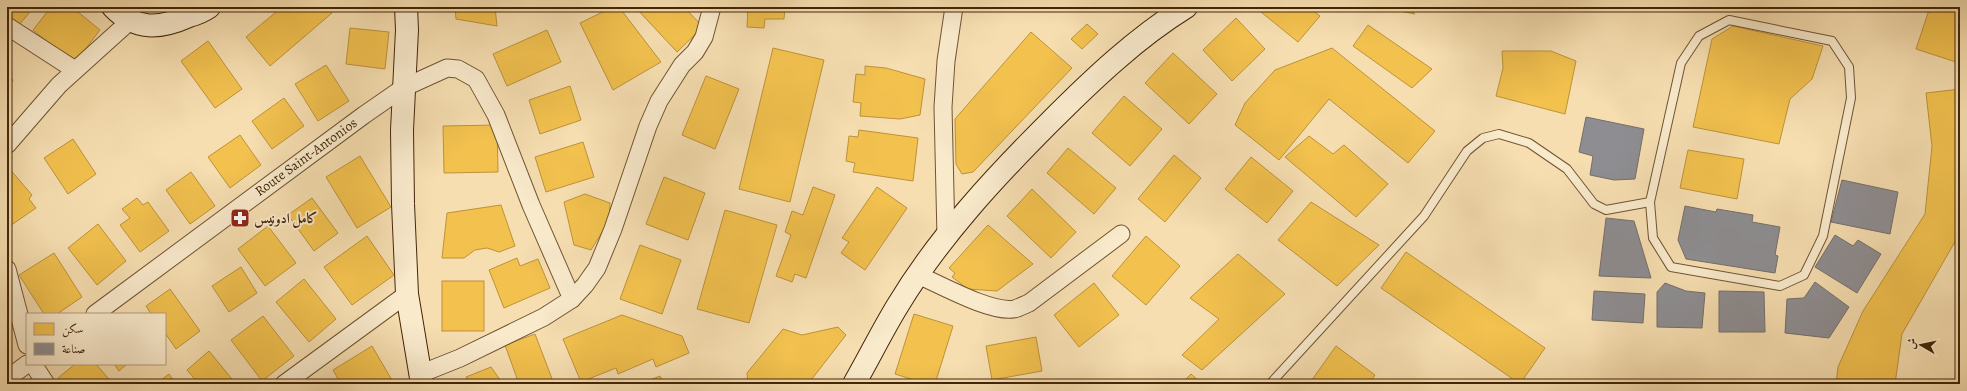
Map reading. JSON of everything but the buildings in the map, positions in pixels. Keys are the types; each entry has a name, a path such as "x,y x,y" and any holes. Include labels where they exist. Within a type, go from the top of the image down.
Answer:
{"main road":[{"path":"113,7 120,15 131,20 158,27 177,22 209,7"},
{"path":"406,7 407,30 403,88 402,167 407,294 421,379"},
{"path":"854,384 898,305 918,275 946,237 1000,174 1066,106 1123,54 1186,7"}],"street":[{"path":"421,379 544,317 572,299 585,285 597,268 613,229 658,101 682,65 695,52 704,37 712,7"},
{"path":"946,237 943,107 946,61 954,7"},
{"path":"7,145 59,85 131,20"},
{"path":"7,26 75,70"},
{"name":"Route Saint-Antonios","path":"96,313 253,196 403,88 447,68 458,69 476,79 496,115 531,205 572,299"},
{"path":"918,275 987,305 1003,309 1015,308 1029,303 1121,234"},
{"path":"7,269 26,341"},
{"path":"284,384 407,294"},
{"path":"7,379 26,365"},
{"path":"34,365 46,384"}],"lane":[{"path":"1729,20 1832,41 1849,67 1851,98 1823,236 1804,275 1780,286 1671,268 1653,238 1650,202 1680,63 1699,36 1729,20"},
{"path":"1270,384 1424,216 1467,150 1483,138 1499,134 1530,144 1567,169 1594,204 1606,210 1650,202"}],"place":[{"name":"كامل ادونيس","path":"240,218"}]}
